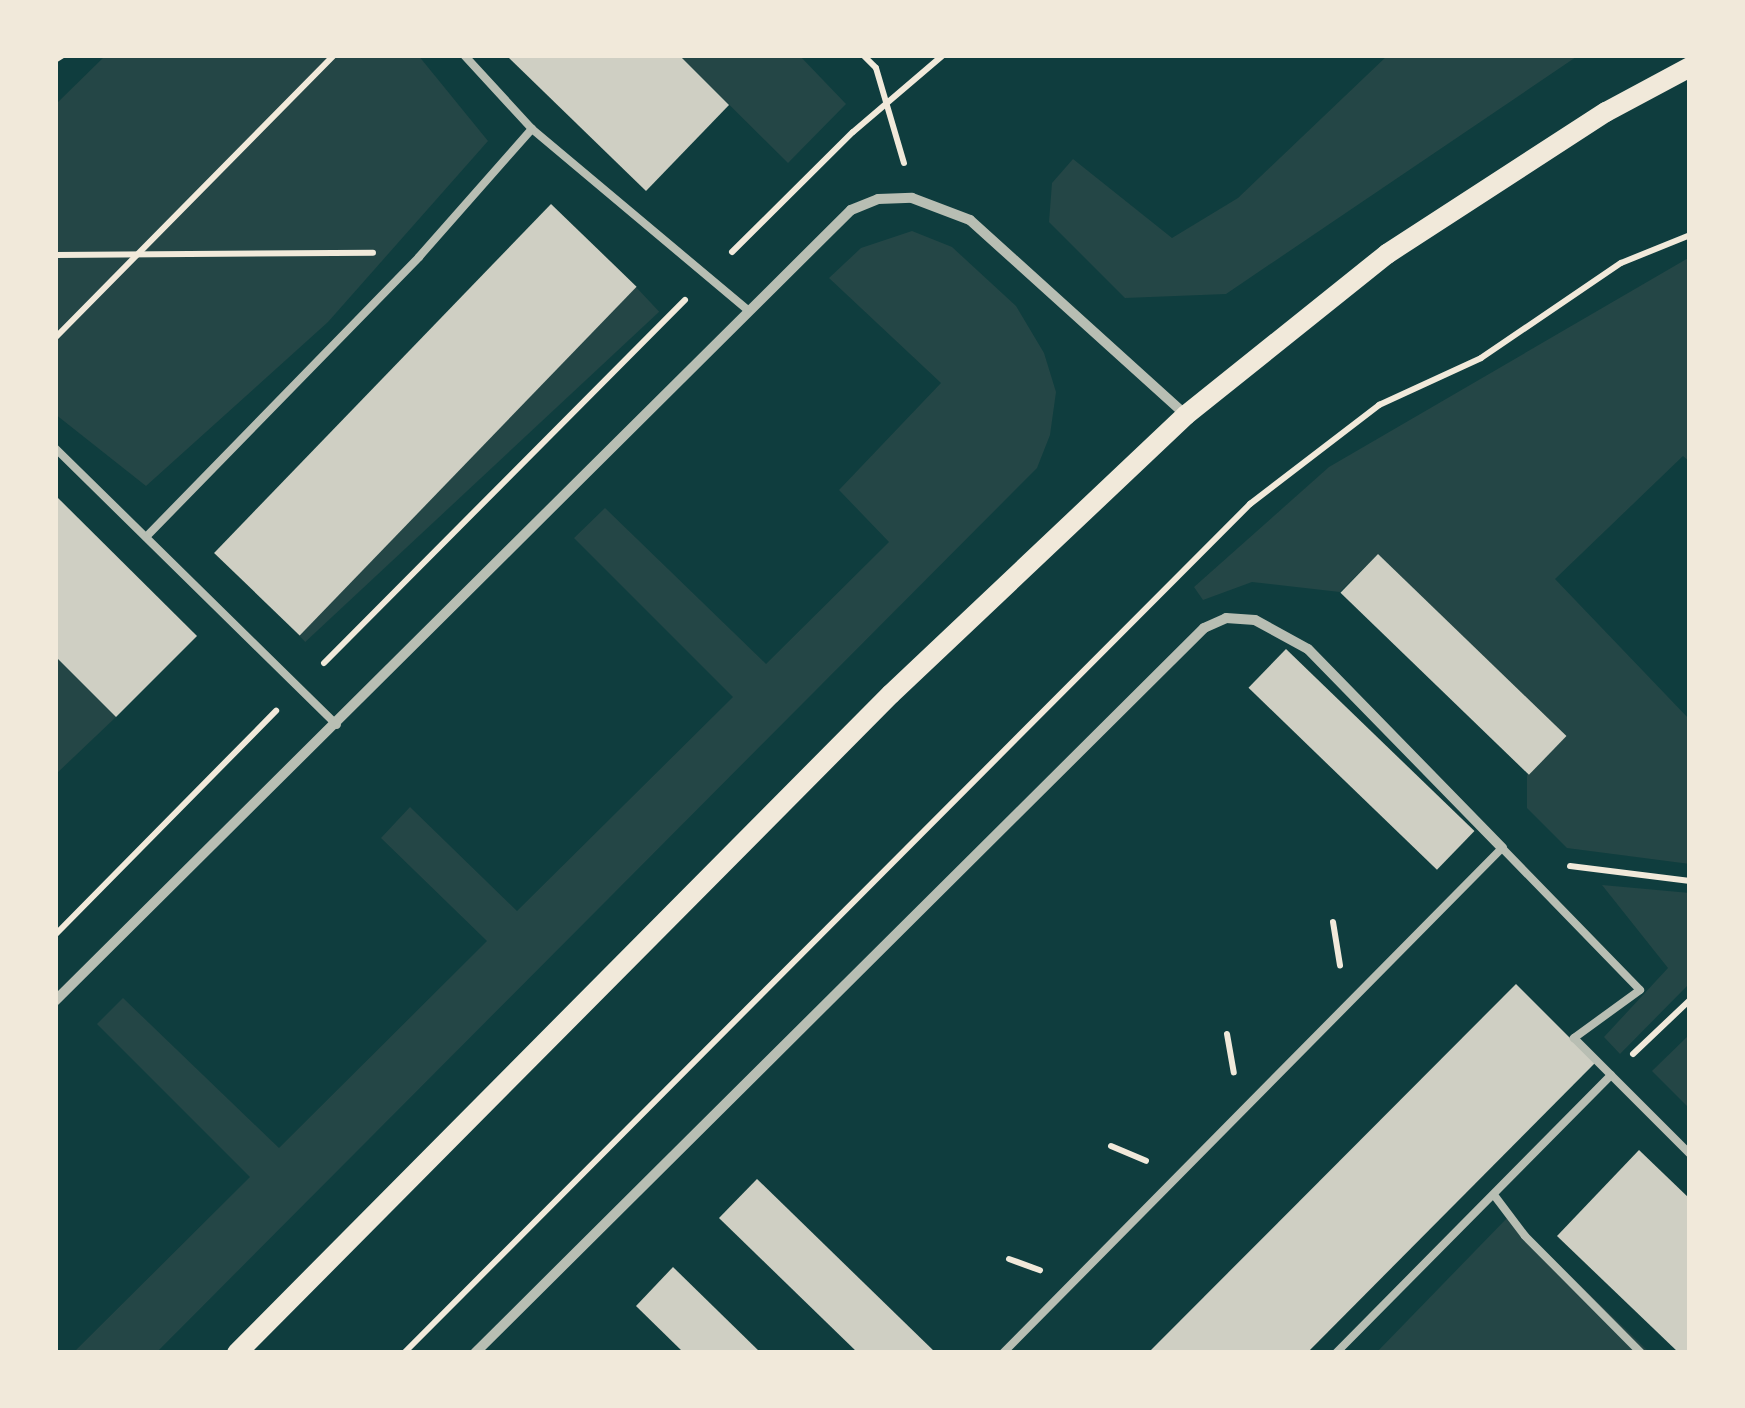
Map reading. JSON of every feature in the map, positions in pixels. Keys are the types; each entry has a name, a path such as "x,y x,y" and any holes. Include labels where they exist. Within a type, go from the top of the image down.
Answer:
{"main road":[{"path":"237,1353 891,694 1186,415 1387,254 1606,112 1690,67"}],"street":[{"path":"55,1000 337,725 851,210 878,199 912,198 970,220 1186,415"},
{"path":"476,1353 1204,628 1226,618 1255,620 1308,650 1502,848"}],"lane":[{"path":"464,55 532,129 749,312"},
{"path":"146,536 419,257 532,129"},
{"path":"55,448 337,725"},
{"path":"1003,1353 1502,848 1640,990 1574,1038 1690,1154"},
{"path":"1336,1353 1611,1076"},
{"path":"1494,1194 1525,1236 1640,1353"}],"path":[{"path":"55,60 63,55"},
{"path":"55,338 334,55"},
{"path":"863,55 876,68 888,102 912,198"},
{"path":"55,934 707,277 888,102 943,55"},
{"path":"55,255 326,249 419,257"},
{"path":"1502,848 1597,874 1690,881"},
{"path":"1611,1076 1690,1000"}],"shaded area":[{"path":"106,55 418,55 488,141 328,322 146,486 55,414 55,105"},
{"path":"679,55 799,55 846,104 788,163"},
{"path":"1388,55 1579,55 1226,294 1125,298 1049,222 1052,183 1073,159 1172,238 1238,198"},
{"path":"912,231 952,247 1016,306 1044,353 1056,392 1050,435 1037,468 156,1353 73,1353 250,1177 97,1024 123,998 279,1148 487,941 381,838 410,807 517,911 733,697 574,538 605,508 766,664 889,542 839,490 941,383 829,278 861,248"},
{"path":"1690,257 1690,462 1683,456 1555,579 1690,720 1690,864 1567,848 1527,808 1527,775 1565,736 1378,554 1340,592 1252,582 1203,600 1194,587 1329,467"},
{"path":"636,287 659,312 305,642 282,617"},
{"path":"55,656 116,717 55,775"},
{"path":"1602,885 1690,893 1690,983 1620,1054 1604,1037 1668,968"},
{"path":"1690,1034 1690,1109 1652,1071"},
{"path":"1509,1216 1650,1353 1376,1353"}],"building":[{"path":"506,55 679,55 729,105 646,191"},
{"path":"551,204 637,287 300,636 214,553"},
{"path":"55,495 197,636 116,717 55,656"},
{"path":"1378,554 1566,736 1529,775 1340,593"},
{"path":"1286,649 1474,831 1437,870 1248,688"},
{"path":"1516,984 1595,1063 1307,1353 1148,1353"},
{"path":"1639,1150 1690,1199 1690,1353 1679,1353 1557,1236"},
{"path":"757,1179 936,1353 858,1353 719,1218"},
{"path":"673,1267 761,1353 684,1353 636,1306"}]}
